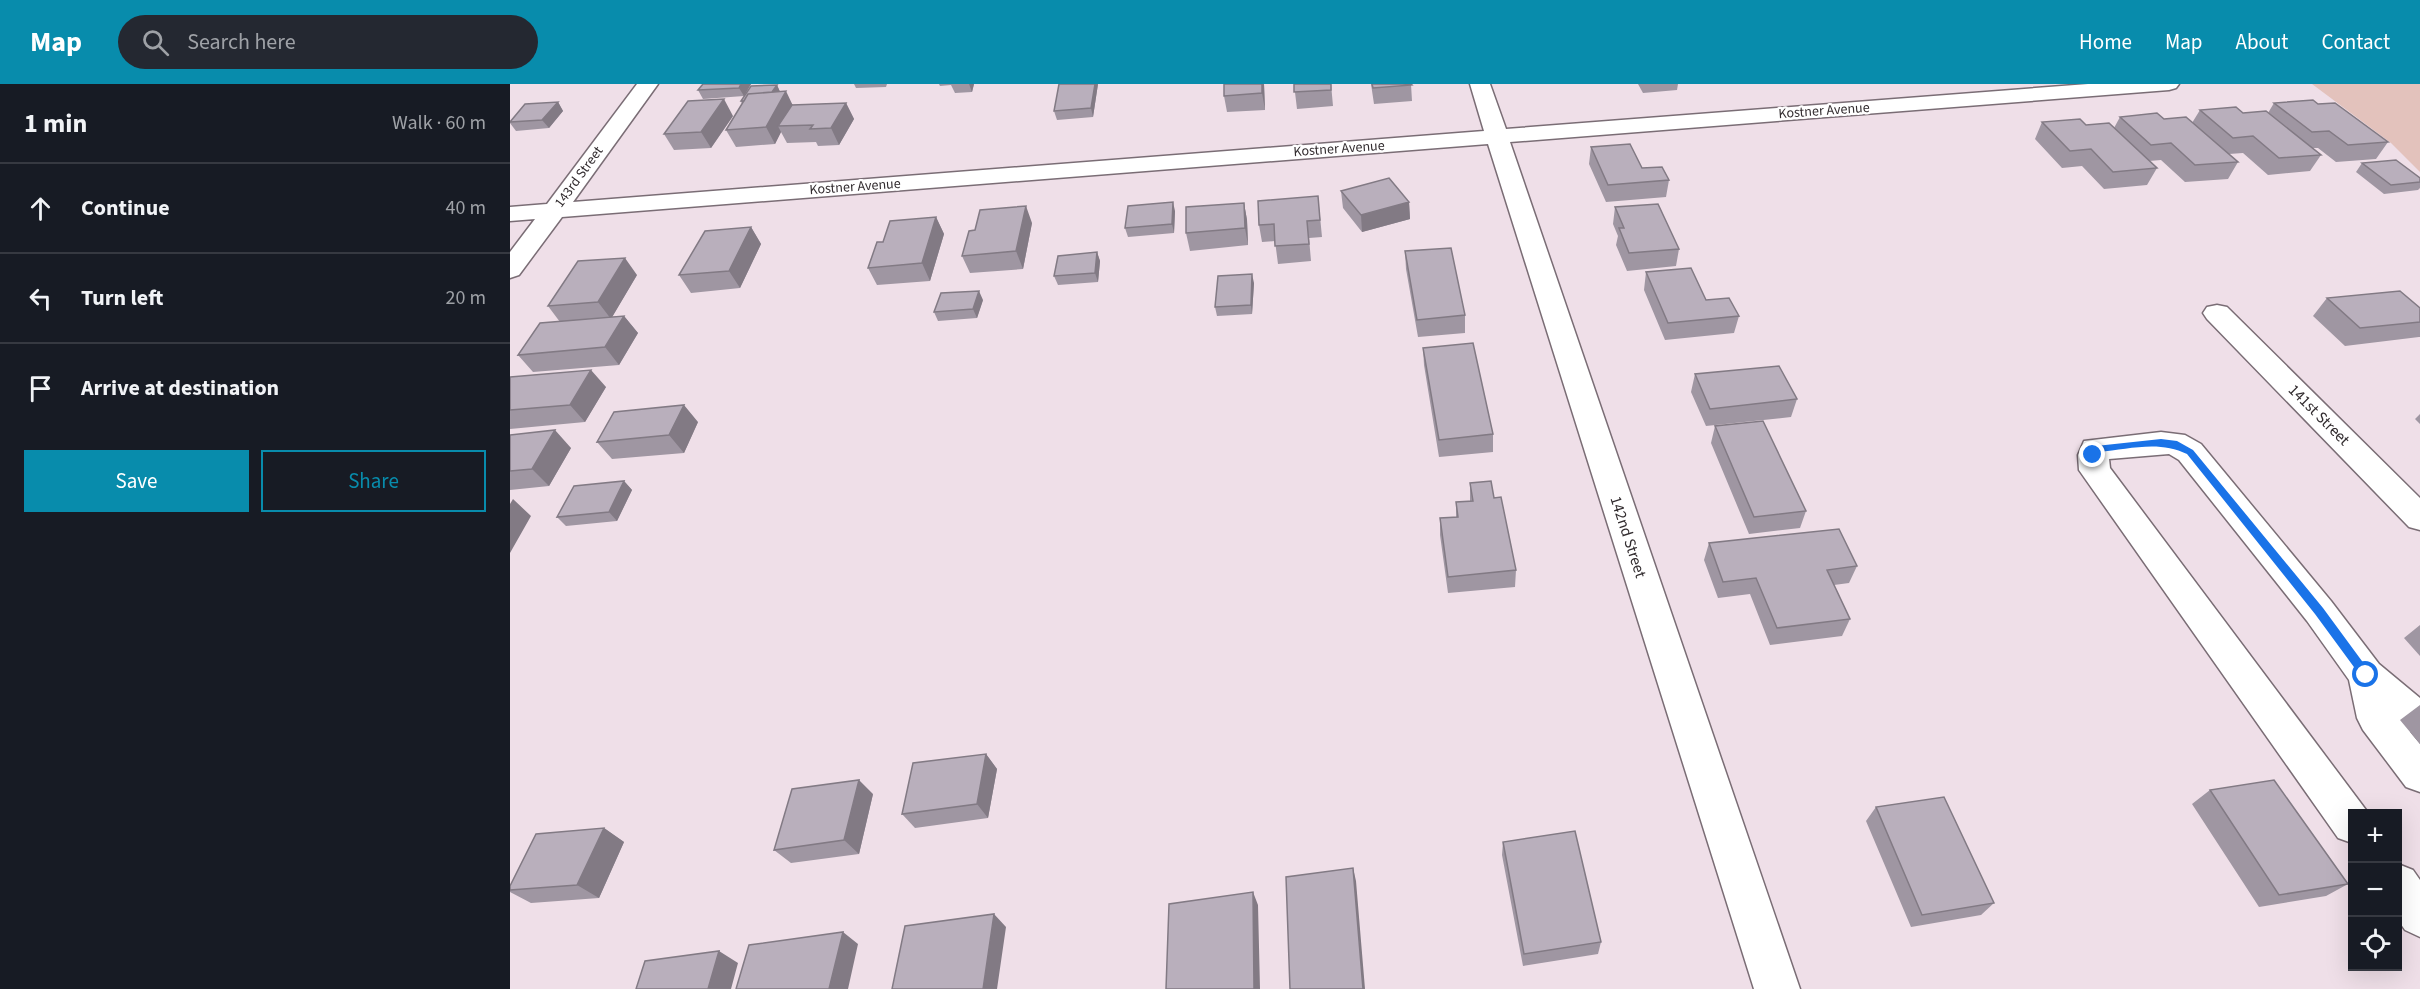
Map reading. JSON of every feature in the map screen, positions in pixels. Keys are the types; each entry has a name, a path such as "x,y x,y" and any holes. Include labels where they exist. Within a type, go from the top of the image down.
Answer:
{"street":[{"name":"143rd Street","path":"510,270 648,84"},
{"name":"142nd Street","path":"1480,84 1777,989"},
{"path":"1869,84 1887,106"},
{"name":"Kostner Avenue","path":"510,214 2169,84"},
{"name":"141st Street","path":"2217,313 2420,518"},
{"path":"2348,818 2095,470 2093,455 2096,450 2174,443 2190,452 2319,611 2366,675 2417,718"},
{"path":"2366,675 2376,718 2420,774"},
{"path":"2402,892 2420,915"}],"shaded area":[{"path":"2312,84 2420,84 2420,172 2391,143"}],"building":[{"path":"703,84 741,84 739,88 698,90"},
{"path":"1059,84 1095,84 1091,108 1054,111"},
{"path":"1224,84 1262,84 1262,93 1224,96"},
{"path":"1294,84 1331,84 1331,90 1294,92"},
{"path":"1372,84 1411,84 1412,85 1373,88"},
{"path":"777,85 772,92 748,94 744,101 741,101 751,86"},
{"path":"786,91 766,127 726,130 748,94"},
{"path":"724,99 701,132 664,134 688,101"},
{"path":"2313,100 2318,104 2335,103 2388,142 2348,145 2329,131 2312,132 2274,103"},
{"path":"558,102 542,120 510,122 525,104"},
{"path":"846,103 831,128 810,129 813,125 778,126 792,105"},
{"path":"2236,107 2243,113 2266,111 2321,155 2279,158 2253,136 2233,138 2200,110"},
{"path":"2157,113 2164,119 2186,117 2238,162 2195,165 2171,143 2151,145 2120,117"},
{"path":"2080,119 2086,125 2109,123 2157,168 2113,172 2091,149 2070,151 2042,122"},
{"path":"1630,144 1642,168 1662,167 1669,180 1608,185 1591,147"},
{"path":"2396,160 2420,178 2420,182 2391,185 2362,163"},
{"path":"1389,178 1409,202 1361,215 1341,191"},
{"path":"1318,196 1320,220 1307,221 1309,244 1275,246 1274,224 1259,225 1258,201"},
{"path":"1173,202 1172,224 1125,228 1128,206"},
{"path":"1244,203 1245,228 1186,233 1186,207"},
{"path":"1658,204 1679,249 1629,253 1619,228 1624,228 1615,207"},
{"path":"1026,206 1016,251 962,256 969,231 975,230 980,210"},
{"path":"936,217 922,263 868,268 877,242 883,242 890,221"},
{"path":"751,227 729,271 679,275 705,231"},
{"path":"1451,248 1465,315 1417,320 1405,251"},
{"path":"1097,252 1095,273 1054,276 1058,256"},
{"path":"625,258 598,302 548,306 578,261"},
{"path":"1691,268 1706,300 1729,298 1739,316 1668,323 1646,272"},
{"path":"1252,274 1251,305 1215,307 1218,276"},
{"path":"979,291 973,309 934,312 941,293"},
{"path":"2400,291 2420,308 2420,322 2360,328 2327,298"},
{"path":"624,316 605,347 518,355 540,323"},
{"path":"1473,343 1493,434 1439,440 1423,348"},
{"path":"1779,366 1797,399 1710,409 1695,374"},
{"path":"591,370 570,405 510,410 510,377"},
{"path":"684,405 669,435 597,442 614,412"},
{"path":"1763,421 1806,511 1754,517 1715,426"},
{"path":"555,430 532,469 510,471 510,435"},
{"path":"624,481 609,512 557,517 574,486"},
{"path":"1491,481 1494,498 1501,497 1516,570 1448,577 1440,518 1458,517 1456,502 1473,501 1470,483"},
{"path":"1839,529 1857,566 1827,570 1850,619 1777,628 1756,578 1723,582 1709,543"},
{"path":"986,754 977,804 902,814 913,763"},
{"path":"859,780 844,840 774,850 792,789"},
{"path":"2274,780 2348,884 2279,895 2210,790"},
{"path":"1944,797 1994,903 1922,915 1876,807"},
{"path":"604,828 577,885 510,890 536,834"},
{"path":"1575,831 1601,942 1524,954 1503,842"},
{"path":"1353,868 1363,989 1290,989 1286,877"},
{"path":"1253,892 1254,989 1166,989 1169,904"},
{"path":"994,914 983,989 892,989 905,926"},
{"path":"843,932 829,989 736,989 749,945"},
{"path":"719,951 708,989 636,989 645,961"}],"route":[{"path":"2093,455 2096,450 2161,443 2174,443 2190,452 2319,611 2346,651 2366,675"}]}
